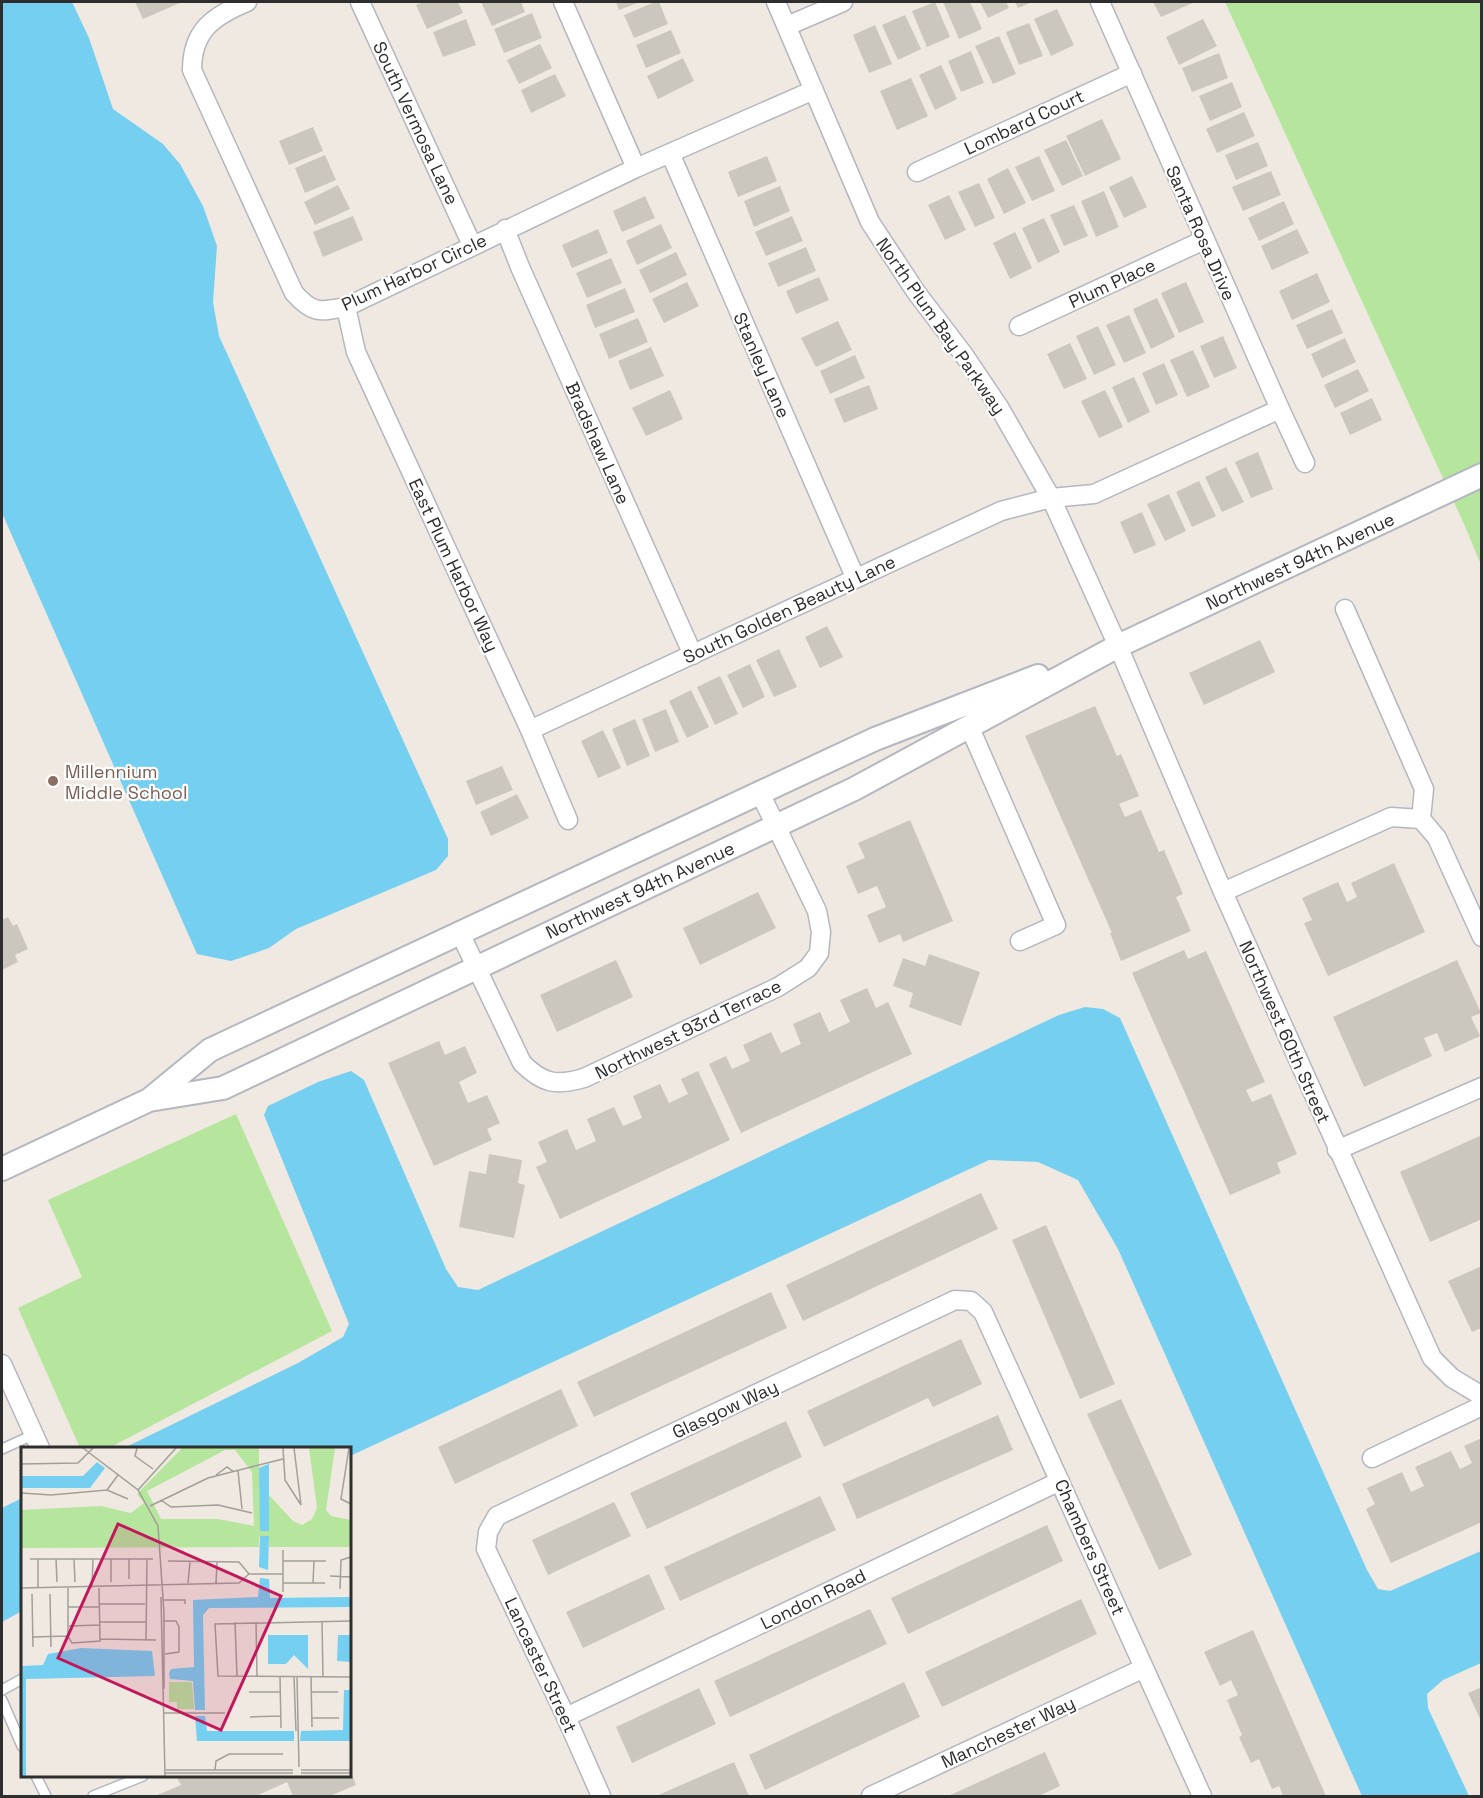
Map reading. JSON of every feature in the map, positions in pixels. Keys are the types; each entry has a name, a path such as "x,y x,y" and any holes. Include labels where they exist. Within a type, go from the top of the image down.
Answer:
{"street":[{"name":"Plum Harbor Circle","path":"242,2 213,20 200,35 192,52 192,70 294,293 305,305 321,311 346,307 636,168 814,90"},
{"name":"South Vermosa Lane","path":"360,2 472,245"},
{"path":"563,2 636,168"},
{"name":"North Plum Bay Parkway","path":"776,2 870,222 916,292 964,355 999,407 1052,498 1118,646"},
{"path":"787,26 843,2"},
{"name":"Santa Rosa Drive","path":"1100,2 1305,463"},
{"name":"Lombard Court","path":"917,172 1132,73"},
{"name":"Stanley Lane","path":"670,153 855,577"},
{"name":"Bradshaw Lane","path":"506,229 520,267 693,655"},
{"name":"Plum Place","path":"1019,326 1204,240"},
{"name":"East Plum Harbor Way","path":"346,307 356,352 530,730 568,820"},
{"name":"South Golden Beauty Lane","path":"530,730 1001,510 1052,498 1094,494 1280,410"},
{"name":"Northwest 94th Avenue","path":"149,1100 223,1088 890,772 1118,646 1482,475"},
{"path":"1345,609 1424,789 1421,819 1437,838 1482,937"},
{"name":"Northwest 94th Avenue","path":"2,1168 149,1100 210,1050 460,933 875,739 1118,646"},
{"name":"Northwest 60th Street","path":"1118,646 1222,892 1432,1358 1452,1378 1482,1396"},
{"path":"970,728 1056,925 1020,941"},
{"name":"Northwest 93rd Terrace","path":"460,933 522,1063 534,1075 551,1082 567,1083 606,1068 778,987 808,968 819,953 821,932 817,911 760,793"},
{"path":"1222,892 1391,817 1421,819"},
{"path":"1337,1150 1482,1087"},
{"name":"Glasgow Way","path":"488,1532 497,1516 955,1300 971,1301"},
{"name":"Chambers Street","path":"971,1301 983,1312 1202,1797"},
{"path":"2,1364 37,1442"},
{"path":"1372,1458 1482,1406"},
{"name":"London Road","path":"566,1717 1060,1481"},
{"name":"Lancaster Street","path":"488,1532 486,1549 566,1717 601,1797"},
{"name":"Manchester Way","path":"871,1797 1144,1668"}],"lane":[{"path":"2,1449 37,1442"},
{"path":"2,1689 21,1680"},
{"path":"2,1700 21,1744"},
{"path":"36,1777 46,1797"},
{"path":"93,1797 141,1777"}],"green space":[{"path":"1225,2 1481,2 1481,565 1464,524"},
{"path":"236,1114 332,1331 111,1447 80,1447 18,1308 82,1277 48,1200"}],"water":[{"path":"2,2 72,2 89,38 113,109 163,144 180,164 203,206 217,246 213,302 219,336 448,839 448,856 436,870 296,929 269,948 231,961 197,954 2,513"},
{"path":"1085,1007 1103,1009 1120,1018 1367,1570 1378,1589 1390,1591 1481,1551 1481,1663 1443,1680 1427,1694 1428,1708 1469,1796 1362,1796 1118,1249 1078,1180 1038,1162 989,1160 351,1456 351,1447 126,1447 298,1363 343,1337 349,1324 264,1115 268,1106 318,1082 351,1071 364,1080 446,1269 458,1287 478,1290 1059,1015"},
{"path":"21,1498 21,1612 2,1622 2,1508"}],"building":[{"path":"135,2 182,2 143,19"},
{"path":"423,2 458,2 463,13 427,29 416,5"},
{"path":"481,2 521,2 525,12 492,26"},
{"path":"616,2 640,2 619,10"},
{"path":"659,2 668,24 634,38 624,15"},
{"path":"935,2 950,37 927,47 912,11"},
{"path":"943,2 970,2 982,29 959,39"},
{"path":"980,2 1006,2 1009,8 988,18"},
{"path":"1015,2 1032,2 1018,8"},
{"path":"1153,2 1195,2 1161,17"},
{"path":"1057,9 1074,45 1051,56 1034,19"},
{"path":"532,13 542,38 504,53 494,29"},
{"path":"905,15 921,49 898,60 882,25"},
{"path":"466,19 476,45 443,57 433,32"},
{"path":"1203,19 1217,46 1179,65 1166,37"},
{"path":"1029,23 1043,56 1019,65 1006,32"},
{"path":"875,25 892,64 869,73 853,35"},
{"path":"671,30 681,53 646,68 636,45"},
{"path":"999,36 1016,74 993,84 975,46"},
{"path":"540,44 552,68 519,84 507,60"},
{"path":"971,51 984,83 961,92 948,61"},
{"path":"1219,53 1228,78 1192,92 1182,68"},
{"path":"683,58 694,81 658,99 647,76"},
{"path":"941,65 957,99 935,110 919,75"},
{"path":"555,74 566,96 531,113 521,90"},
{"path":"911,78 928,116 897,130 880,91"},
{"path":"1232,82 1242,107 1210,121 1199,96"},
{"path":"1244,112 1255,136 1217,153 1206,129"},
{"path":"1102,119 1121,159 1085,176 1066,136"},
{"path":"313,127 323,151 289,165 279,141"},
{"path":"1066,140 1083,176 1062,186 1044,150"},
{"path":"1258,142 1268,166 1236,180 1225,155"},
{"path":"325,155 336,180 305,193 295,168"},
{"path":"767,156 777,181 738,197 728,172"},
{"path":"1039,156 1055,191 1032,201 1015,167"},
{"path":"1008,168 1026,203 1004,214 987,179"},
{"path":"1271,171 1281,195 1243,211 1232,187"},
{"path":"1132,176 1147,207 1124,218 1109,187"},
{"path":"979,183 995,218 975,227 958,192"},
{"path":"338,185 350,209 315,225 304,202"},
{"path":"780,186 790,211 754,227 744,201"},
{"path":"1104,191 1119,227 1096,237 1081,201"},
{"path":"949,195 966,230 945,240 928,205"},
{"path":"645,196 655,218 622,232 613,211"},
{"path":"1284,201 1294,224 1259,241 1248,218"},
{"path":"1074,205 1088,236 1064,246 1050,215"},
{"path":"353,216 363,240 323,257 313,232"},
{"path":"792,216 803,241 766,256 755,232"},
{"path":"1044,218 1060,252 1038,263 1022,228"},
{"path":"661,224 672,248 637,265 626,241"},
{"path":"598,229 608,253 572,268 562,245"},
{"path":"1297,229 1309,253 1272,270 1261,246"},
{"path":"1015,232 1032,268 1010,279 993,243"},
{"path":"806,247 816,271 778,287 768,263"},
{"path":"676,252 687,275 650,293 639,270"},
{"path":"611,258 622,283 587,298 576,273"},
{"path":"1317,273 1330,302 1292,320 1279,291"},
{"path":"819,277 829,300 796,314 786,291"},
{"path":"687,282 699,306 664,323 652,299"},
{"path":"1186,282 1204,322 1179,333 1161,293"},
{"path":"625,288 635,312 595,328 586,305"},
{"path":"1157,298 1175,337 1151,349 1133,309"},
{"path":"1332,309 1343,333 1307,349 1296,325"},
{"path":"1129,315 1146,353 1124,363 1106,325"},
{"path":"638,318 648,342 609,359 599,334"},
{"path":"838,321 852,350 816,367 801,338"},
{"path":"1098,326 1116,365 1094,375 1076,336"},
{"path":"1223,336 1237,368 1214,378 1200,346"},
{"path":"1345,338 1356,362 1322,378 1311,354"},
{"path":"1070,343 1087,379 1064,389 1047,354"},
{"path":"651,347 664,376 630,390 618,361"},
{"path":"1193,350 1210,387 1187,397 1170,360"},
{"path":"855,355 865,378 830,394 820,371"},
{"path":"1164,363 1178,395 1156,405 1142,373"},
{"path":"1358,369 1369,391 1335,408 1324,385"},
{"path":"1134,377 1150,412 1128,423 1112,387"},
{"path":"869,385 878,409 844,423 834,399"},
{"path":"670,390 683,419 646,436 632,408"},
{"path":"1105,390 1123,427 1099,438 1081,401"},
{"path":"1372,398 1382,420 1350,435 1340,413"},
{"path":"1258,452 1273,489 1251,498 1235,462"},
{"path":"1226,467 1244,502 1222,512 1205,477"},
{"path":"1199,481 1216,516 1192,527 1176,492"},
{"path":"1169,494 1186,531 1165,541 1147,504"},
{"path":"1142,512 1156,545 1134,554 1120,522"},
{"path":"827,626 843,657 820,668 805,637"},
{"path":"1260,640 1275,672 1204,705 1189,673"},
{"path":"779,649 797,687 774,697 756,660"},
{"path":"750,664 765,697 743,708 727,675"},
{"path":"720,676 738,714 715,725 697,687"},
{"path":"691,690 709,727 687,738 669,701"},
{"path":"1095,706 1117,756 1121,754 1139,796 1119,804 1125,817 1141,810 1159,852 1164,850 1183,894 1176,897 1191,931 1121,961 1110,933 1112,933 1025,736"},
{"path":"666,709 679,742 655,752 642,719"},
{"path":"635,719 650,756 627,766 612,729"},
{"path":"603,730 621,768 598,778 581,741"},
{"path":"502,766 513,790 476,805 466,781"},
{"path":"517,794 529,818 491,836 480,812"},
{"path":"910,820 953,921 903,942 900,934 879,943 867,915 886,907 877,886 858,894 846,866 865,858 858,843"},
{"path":"1394,863 1425,932 1328,976 1304,923 1312,920 1302,898 1338,882 1347,902 1357,897 1351,883"},
{"path":"758,892 776,928 700,965 683,928"},
{"path":"8,917 13,926 17,924 28,949 15,955 18,962 2,970 2,920"},
{"path":"1184,950 1188,959 1206,951 1265,1082 1246,1090 1252,1102 1271,1094 1297,1154 1277,1163 1281,1173 1230,1195 1132,973"},
{"path":"929,954 980,972 961,1026 909,1007 913,993 893,986 903,958 925,966"},
{"path":"616,960 633,997 557,1032 540,995"},
{"path":"1457,960 1481,1013 1471,1017 1480,1036 1445,1052 1437,1033 1424,1038 1432,1056 1364,1087 1333,1017"},
{"path":"867,988 876,1008 888,1002 912,1054 741,1133 709,1064 726,1056 732,1069 750,1061 743,1045 771,1032 781,1053 801,1044 793,1024 820,1012 829,1032 850,1022 840,1000"},
{"path":"439,1041 445,1055 465,1046 477,1073 459,1082 468,1103 487,1095 500,1123 487,1129 492,1140 434,1166 388,1063"},
{"path":"698,1071 730,1140 560,1219 536,1167 547,1162 538,1142 567,1129 576,1150 596,1141 587,1119 614,1107 623,1126 642,1118 633,1096 660,1084 669,1103 688,1094 681,1079"},
{"path":"1482,1135 1482,1219 1430,1242 1400,1172"},
{"path":"489,1154 522,1160 518,1183 525,1185 514,1238 459,1227 469,1171 486,1174"},
{"path":"981,1193 998,1229 803,1321 786,1285"},
{"path":"1046,1225 1115,1384 1080,1399 1012,1240"},
{"path":"1482,1266 1482,1328 1472,1332 1448,1281"},
{"path":"771,1292 787,1328 594,1417 577,1382"},
{"path":"961,1339 982,1384 933,1407 928,1398 824,1447 807,1411"},
{"path":"561,1389 578,1426 455,1484 438,1447"},
{"path":"1121,1399 1192,1555 1159,1570 1087,1414"},
{"path":"998,1415 1013,1450 857,1519 842,1484"},
{"path":"786,1421 802,1457 647,1529 630,1493"},
{"path":"1482,1438 1482,1522 1391,1563 1366,1509 1375,1504 1367,1488 1402,1472 1411,1492 1424,1486 1415,1467 1451,1451 1460,1469 1472,1463 1464,1446"},
{"path":"820,1496 836,1530 680,1601 664,1567"},
{"path":"614,1502 631,1536 548,1575 532,1540"},
{"path":"1047,1525 1063,1561 908,1634 891,1598"},
{"path":"649,1574 665,1609 583,1648 566,1612"},
{"path":"1081,1599 1097,1634 942,1707 925,1672"},
{"path":"870,1609 887,1644 730,1717 714,1681"},
{"path":"1253,1630 1326,1796 1283,1796 1279,1786 1272,1789 1259,1759 1251,1763 1239,1737 1242,1735 1227,1700 1238,1695 1231,1680 1220,1686 1204,1652"},
{"path":"904,1682 920,1717 765,1790 749,1755"},
{"path":"1482,1687 1482,1723 1468,1693"},
{"path":"699,1688 716,1724 632,1763 616,1727"},
{"path":"1045,1752 1060,1786 1042,1796 948,1796"},
{"path":"734,1762 749,1796 656,1796"},
{"path":"351,1772 356,1785 330,1796 293,1796 287,1782 256,1796 155,1796 181,1785 177,1777 351,1777"}],"place":[{"name":"Millennium Middle School","path":"53,781"}]}
